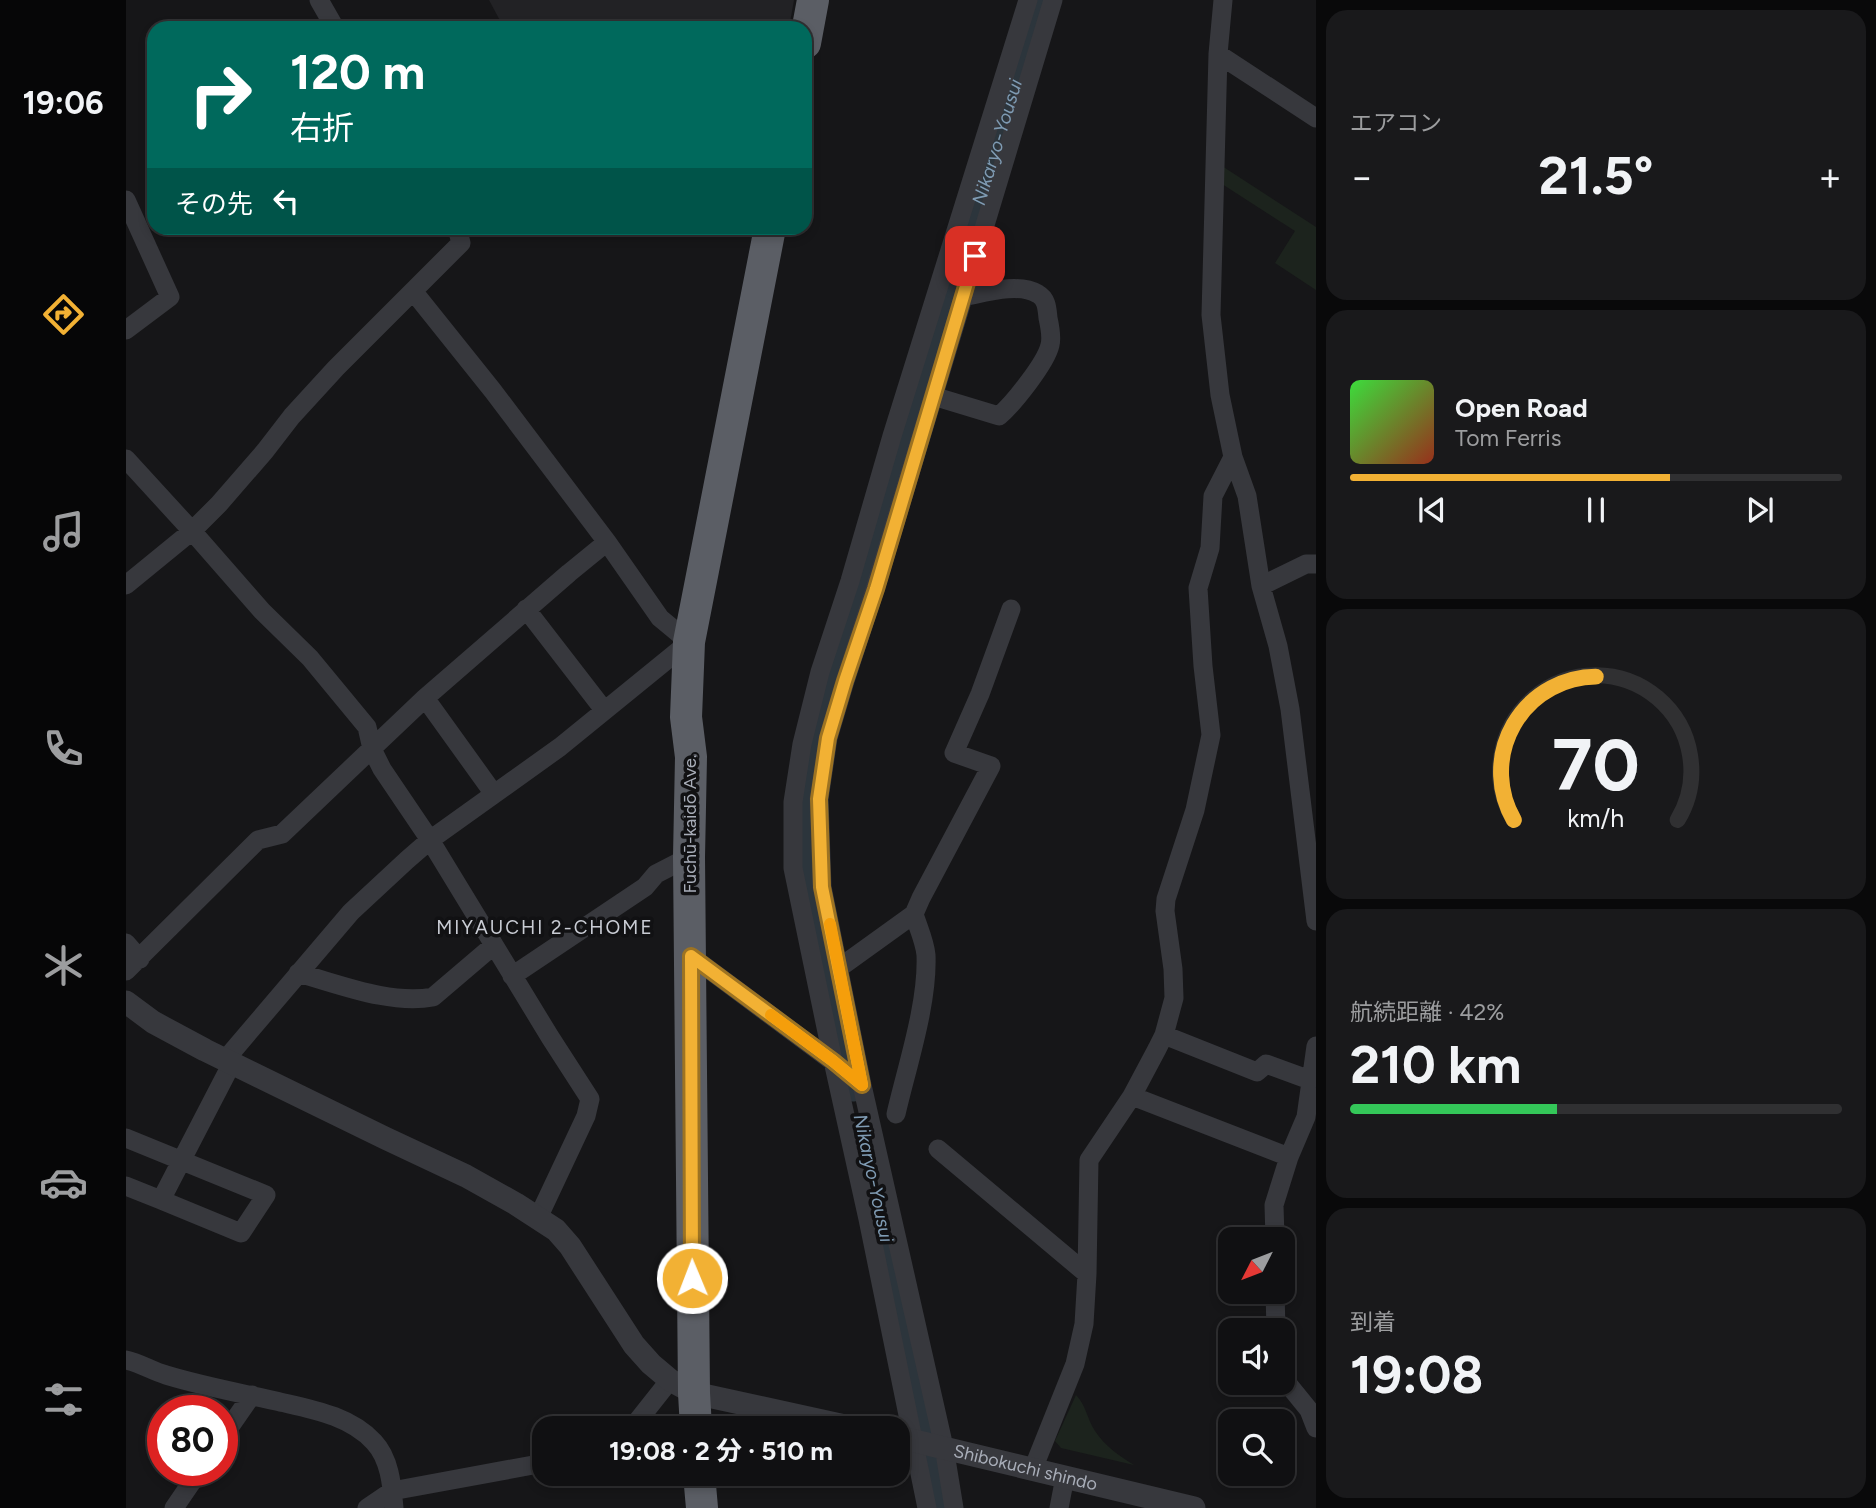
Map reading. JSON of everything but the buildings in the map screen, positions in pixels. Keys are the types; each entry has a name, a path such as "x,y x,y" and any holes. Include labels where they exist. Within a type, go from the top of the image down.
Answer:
{"highway":[{"path":"809,21 813,0"},
{"name":"Fuchū-kaidō Ave.","path":"692,1416 682,1386 691,1179 691,757 686,717 689,642 769,235"},
{"path":"700,1486 702,1508"}],"street":[{"path":"319,0 331,21"},
{"path":"954,1508 923,1442 868,1219 793,868 806,826 819,799 828,738 845,681 892,436 1028,0"},
{"path":"927,1508 923,1442 862,1085 822,887 806,826 793,802 802,744 820,672 862,585 933,396 1053,0"},
{"path":"1223,0 1218,54 1211,315 1220,395 1233,457 1247,496 1261,586 1278,646 1290,709 1316,921"},
{"path":"1218,54 1316,118"},
{"path":"974,172 999,178"},
{"path":"126,200 170,297 126,330"},
{"path":"126,585 192,531 235,486 335,368 461,243 459,235"},
{"path":"933,396 999,416 1033,377 1050,348 1046,304 1037,293 1011,288 963,297"},
{"path":"161,1200 229,1061 298,973 351,912 430,840 560,747 689,642 660,618 607,542 414,292"},
{"path":"1033,1469 1075,1364 1084,1324 1089,1160 1132,1096 1164,1035 1174,998 1166,899 1195,810 1211,735 1198,588 1210,548 1213,496 1233,457"},
{"path":"126,459 262,611 310,658 367,727 372,749 382,769 430,840 590,1099 586,1116 538,1218"},
{"path":"126,943 133,965 258,840 282,834 425,698 607,542"},
{"path":"1261,586 1306,564 1316,564"},
{"path":"526,609 604,710"},
{"path":"839,968 914,914 992,766 954,754 980,694 1011,609"},
{"path":"425,698 494,794"},
{"path":"512,976 645,887 656,874 689,857"},
{"path":"896,1114 925,982 926,952 914,914"},
{"path":"298,973 375,995 422,999 433,997 494,944"},
{"path":"691,956 862,1085"},
{"path":"126,1002 153,1022 229,1061 466,1176 556,1230 570,1246 634,1345 651,1364 682,1386 805,1416"},
{"path":"1164,1035 1257,1072 1266,1064 1310,1080"},
{"path":"1275,1227 1274,1205 1289,1157 1306,1117 1316,1046"},
{"path":"1132,1096 1289,1157"},
{"path":"126,1138 267,1195 241,1233 126,1186"},
{"path":"938,1149 1087,1273"},
{"path":"126,1360 164,1375 328,1413 355,1427 375,1443 385,1460 393,1499"},
{"path":"646,1416 682,1386"},
{"path":"1295,1393 1309,1410 1316,1428"},
{"path":"238,1415 252,1395"},
{"name":"Shibokuchi shindo","path":"923,1442 1194,1508"},
{"path":"368,1508 393,1499 532,1466"},
{"path":"1059,1508 1065,1477"},
{"path":"174,1508 189,1486"}],"shaded area":[{"path":"489,0 794,0 790,21 500,21"},
{"path":"1222,166 1316,227 1316,290 1275,263 1295,231 1222,184"},
{"path":"1076,1395 1099,1436 1112,1450 1134,1465 1061,1448 1055,1441"}],"waterway":[{"name":"Nikaryo-Yousui","path":"854,1085 808,886 805,806 816,739 1040,0"},
{"name":"Nikaryo-Yousui","path":"892,1257 941,1508"}],"slow traffic":[{"path":"771,1015 862,1085 830,924"}],"district":[{"name":"MIYAUCHI 2-CHOME","path":"545,927"}],"route":[{"path":"692,1278 691,956 862,1085 822,887 819,799 828,738 876,589 975,256"}]}
